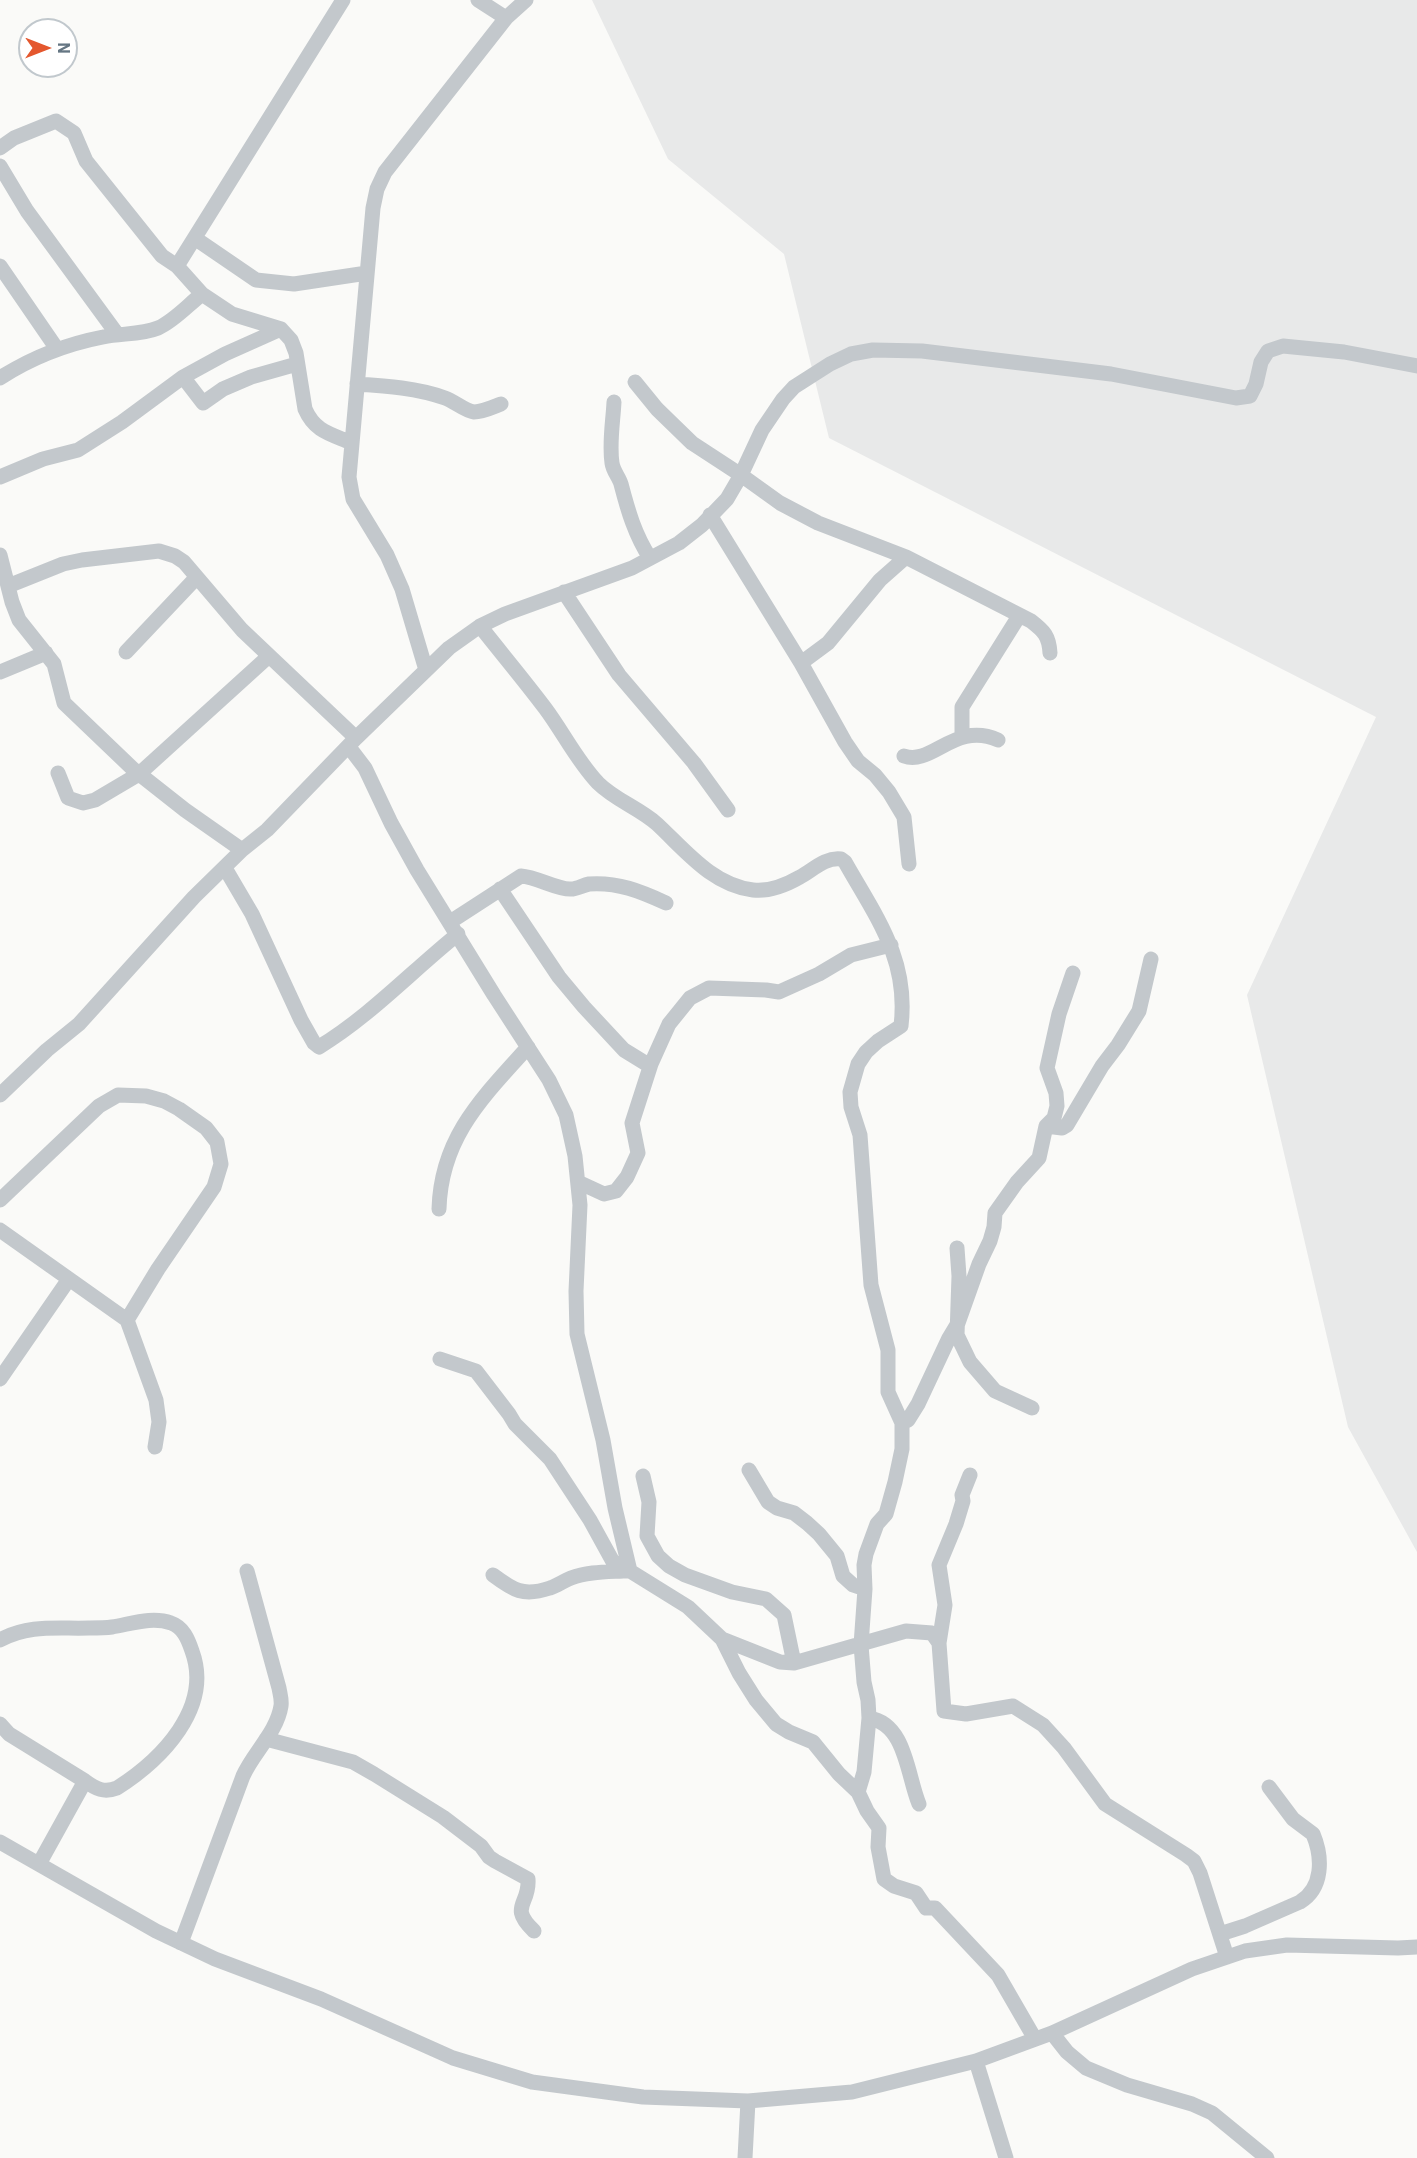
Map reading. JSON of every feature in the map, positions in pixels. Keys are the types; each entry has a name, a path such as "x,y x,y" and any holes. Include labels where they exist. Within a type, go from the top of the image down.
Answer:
{"street":[{"path":"177,266 196,239 343,0"},
{"path":"478,0 506,18"},
{"path":"426,670 402,590 387,555 353,499 349,477 373,208 377,189 385,172 506,18 526,0"},
{"path":"0,148 14,138 56,121 74,133 86,161 169,263 177,266 202,294 232,314 281,329 291,340 305,409 312,424 352,444"},
{"path":"0,166 33,219 117,334"},
{"path":"196,239 256,280 294,284 367,273"},
{"path":"0,266 57,350"},
{"path":"0,378 30,361 57,350 117,334 157,328 172,319 202,294"},
{"path":"0,477 43,459 78,450 122,422 183,377 225,354 281,329"},
{"path":"0,1095 47,1050 79,1024 195,897 242,850 267,830 449,648 480,626 505,614 632,568 679,543 702,525 727,499 762,430 783,399 794,387 841,358 873,350 922,351 1111,374 1236,398 1250,396 1256,384 1261,362 1268,351 1283,346 1344,352 1417,366"},
{"path":"183,377 203,404 223,389 251,377 297,364"},
{"path":"635,382 680,434 780,502 818,523 906,557 1031,621 1050,641 1050,653"},
{"path":"357,384 420,391 445,398 468,411 476,412 501,404"},
{"path":"614,402 612,466 620,482 638,538 650,558"},
{"path":"710,515 801,663 845,742 858,761 876,775 904,817 909,864"},
{"path":"6,595 63,564 159,551 175,556 184,562 242,630 352,743 391,823 549,1080 566,1115 571,1133 580,1205 576,1291 577,1334 603,1440 626,1571"},
{"path":"0,555 6,595 19,620 54,664 64,703 139,774 242,850"},
{"path":"801,663 828,643 880,580 906,557"},
{"path":"126,652 196,578"},
{"path":"564,592 619,675 694,763 728,810"},
{"path":"962,737 962,706 1019,616"},
{"path":"480,626 546,709 598,783 617,798 650,818 712,875 752,890 770,890 802,876 815,866 832,859 841,859 845,862 891,945 900,973 901,1026 866,1052 858,1064 850,1092 851,1107 860,1135 871,1285 888,1350 888,1392 902,1423 902,1449 896,1482 886,1514 877,1524 864,1565 865,1589 861,1644 869,1718 864,1772 858,1792"},
{"path":"0,672 46,653"},
{"path":"58,772 68,798 83,803 95,800 139,774 269,656"},
{"path":"904,756 921,758 962,737 983,734 998,740"},
{"path":"225,868 252,914 301,1020 314,1043 319,1047 367,1013 418,966 454,928 500,889 521,876 570,889 586,884 622,886 639,890 666,903"},
{"path":"500,889 559,977 584,1007 624,1050 650,1066"},
{"path":"578,1182 604,1194 616,1191 627,1177 638,1153 632,1123 650,1066 669,1024 690,998 709,988 779,992 819,974 851,955 891,945"},
{"path":"1046,1126 1062,1128 1067,1125 1102,1066 1119,1045 1139,1011 1151,959"},
{"path":"902,1423 908,1420 918,1404 958,1323 979,1263 990,1241 994,1227 994,1214 1017,1182 1039,1158 1046,1126 1054,1118 1057,1106 1056,1093 1047,1068 1059,1014 1072,973"},
{"path":"439,1209 443,1171 463,1125 481,1098 528,1047"},
{"path":"0,1200 99,1106 118,1095 146,1096 164,1101 206,1128 217,1142 221,1164 214,1187 126,1320"},
{"path":"0,1230 126,1320 156,1400 159,1422 155,1448"},
{"path":"957,1248 957,1335 970,1362 984,1379 1000,1394 1032,1408"},
{"path":"0,1379 69,1279"},
{"path":"440,1359 476,1371 515,1424 550,1458 590,1520 612,1560 626,1571 688,1607 723,1639 780,1662 794,1663 906,1631 932,1633 939,1643"},
{"path":"749,1470 768,1502 794,1513 807,1523 837,1556 843,1576 853,1585 865,1589"},
{"path":"644,1476 649,1502 647,1536 658,1556 669,1566 685,1575 732,1592 765,1599 784,1615 794,1663"},
{"path":"970,1476 962,1495 963,1501 956,1524 939,1565 945,1605 939,1643 944,1711 966,1714 1013,1706 1043,1725 1064,1748 1105,1804 1194,1861 1227,1957"},
{"path":"181,1943 243,1776 278,1717 281,1704 279,1688 247,1571"},
{"path":"493,1575 512,1590 526,1592 550,1588 570,1578 587,1574 626,1571"},
{"path":"0,1640 31,1628 111,1627 159,1620 172,1623 184,1632 193,1654 196,1678 191,1707 171,1743 117,1788 108,1791 97,1789 9,1734 0,1724"},
{"path":"723,1639 739,1673 756,1700 776,1724 813,1742 839,1774 858,1792 879,1828 878,1847 884,1879 894,1886 916,1893 926,1908 935,1908 965,1938 998,1975 1035,2039"},
{"path":"869,1718 880,1720 892,1732 907,1762 919,1804"},
{"path":"266,1738 353,1762 443,1817 481,1846 489,1857 528,1879 528,1888 521,1912 524,1922 534,1931"},
{"path":"39,1864 85,1781"},
{"path":"1220,1934 1300,1902 1315,1889 1318,1880 1318,1858 1313,1834 1293,1819 1269,1787"},
{"path":"1,1846 39,1864 181,1943 215,1959 321,1999 453,2058 532,2082 643,2097 748,2100 852,2092 976,2061 1052,2033 1168,1980 1245,1951 1287,1945 1417,1947"},
{"path":"1052,2033 1067,2052 1086,2068 1127,2085 1192,2104 1212,2113 1267,2158"},
{"path":"976,2061 1006,2158"},
{"path":"745,2158 748,2100"}],"shaded area":[{"path":"592,0 1417,0 1417,1552 1348,1427 1247,995 1376,717 829,438 784,254 668,159"}]}
